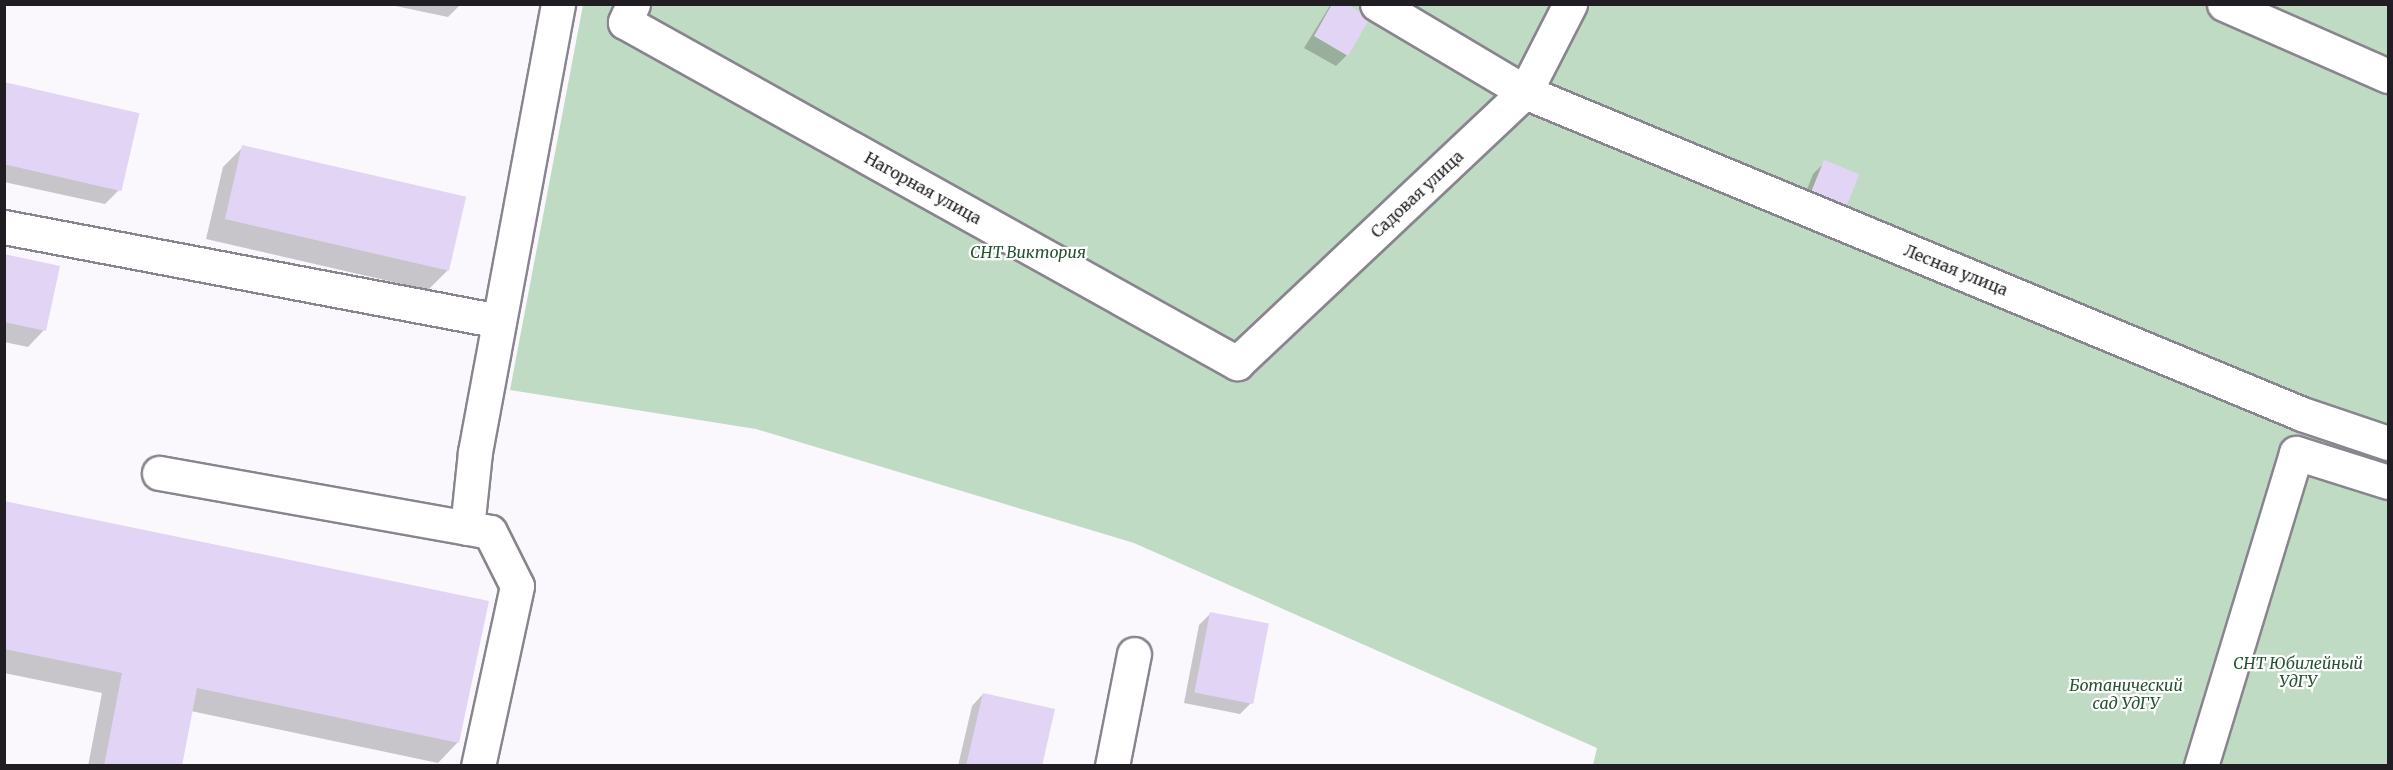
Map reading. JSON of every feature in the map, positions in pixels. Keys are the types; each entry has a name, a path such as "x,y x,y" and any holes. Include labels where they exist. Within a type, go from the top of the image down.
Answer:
{"street":[{"path":"467,528 475,452 558,4"},
{"name":"Нагорная улица","path":"633,4 625,22 1237,363"},
{"name":"Лесная улица","path":"1377,4 1526,92 2302,414 2388,443"},
{"name":"Садовая улица","path":"1237,363 1526,92 1570,4"},
{"path":"2223,4 2388,76"},
{"path":"4,227 499,321"},
{"path":"2201,765 2296,453 2388,482"},
{"path":"159,474 490,532 517,586 478,765"},
{"path":"1112,765 1134,654"}],"green space":[{"path":"583,5 2388,5 2388,765 1593,765 1597,748 1134,543 756,429 510,390"}],"building":[{"path":"1332,4 1347,4 1370,18 1348,56 1314,36"},
{"path":"4,82 139,113 121,191 4,164"},
{"path":"242,145 466,197 449,271 225,219"},
{"path":"1824,160 1859,174 1846,207 1811,192"},
{"path":"4,254 60,266 46,331 4,322"},
{"path":"4,501 489,601 459,743 197,688 182,766 104,766 122,673 4,649"},
{"path":"1210,612 1269,623 1253,704 1194,692"},
{"path":"983,693 1055,709 1042,766 966,766"}],"park label":[{"name":"СНТ Виктория","path":"1028,252"},
{"name":"СНТ Юбилейный УдГУ","path":"2298,672"},
{"name":"Ботанический сад УдГУ","path":"2126,694"}]}
